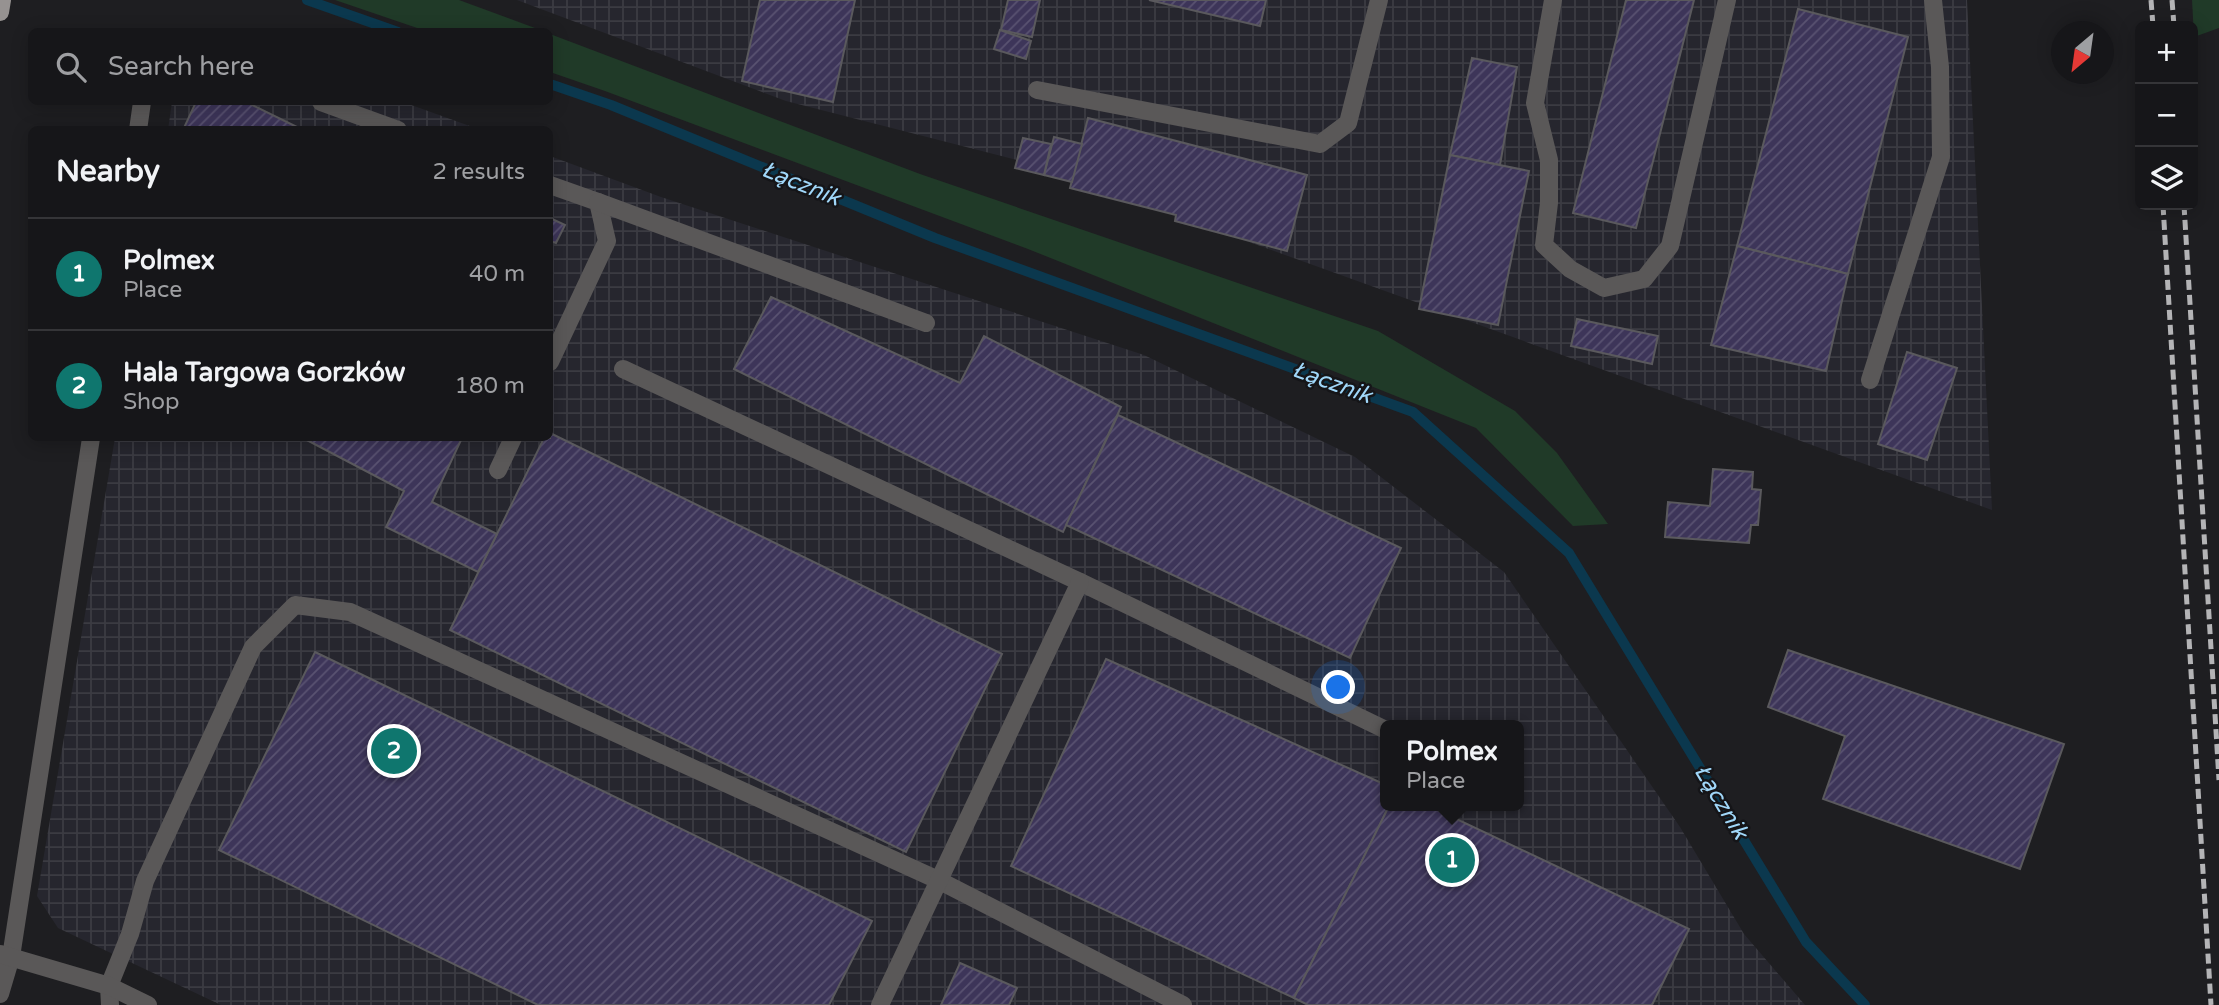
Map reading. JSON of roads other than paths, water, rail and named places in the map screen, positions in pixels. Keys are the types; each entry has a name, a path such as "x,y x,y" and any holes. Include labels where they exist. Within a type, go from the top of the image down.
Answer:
{"main road":[{"path":"0,12 2,0"}],"street":[{"path":"1037,90 1320,144 1348,123 1379,0"},
{"path":"1553,0 1535,103 1549,160 1549,203 1544,245 1570,269 1604,288 1644,279 1670,246 1727,0"},
{"path":"1870,380 1941,157 1940,67 1933,0"},
{"path":"139,126 142,105"},
{"path":"329,105 387,126"},
{"path":"553,186 926,323"},
{"path":"553,356 607,241 598,202"},
{"path":"623,369 1080,582 1380,728"},
{"path":"0,993 91,441"},
{"path":"498,470 512,441"},
{"path":"880,1005 1080,582"},
{"path":"110,1005 108,986 130,934 145,881 253,647 295,606 350,612 939,880 1182,1005"},
{"path":"5,955 108,986 148,1005"}],"waterway":[{"name":"Łącznik","path":"307,0 387,28"},
{"name":"Łącznik","path":"553,85 611,105 935,238 1413,412 1569,553 1806,942 1865,1005"}],"railway":[{"path":"2151,0 2153,21"},
{"path":"2172,0 2174,21"},
{"path":"2163,210 2211,1005"},
{"path":"2184,210 2219,780"}],"place":[{"name":"Hala Targowa Gorzków","path":"394,751"},
{"name":"Polmex","path":"1452,860"}]}
